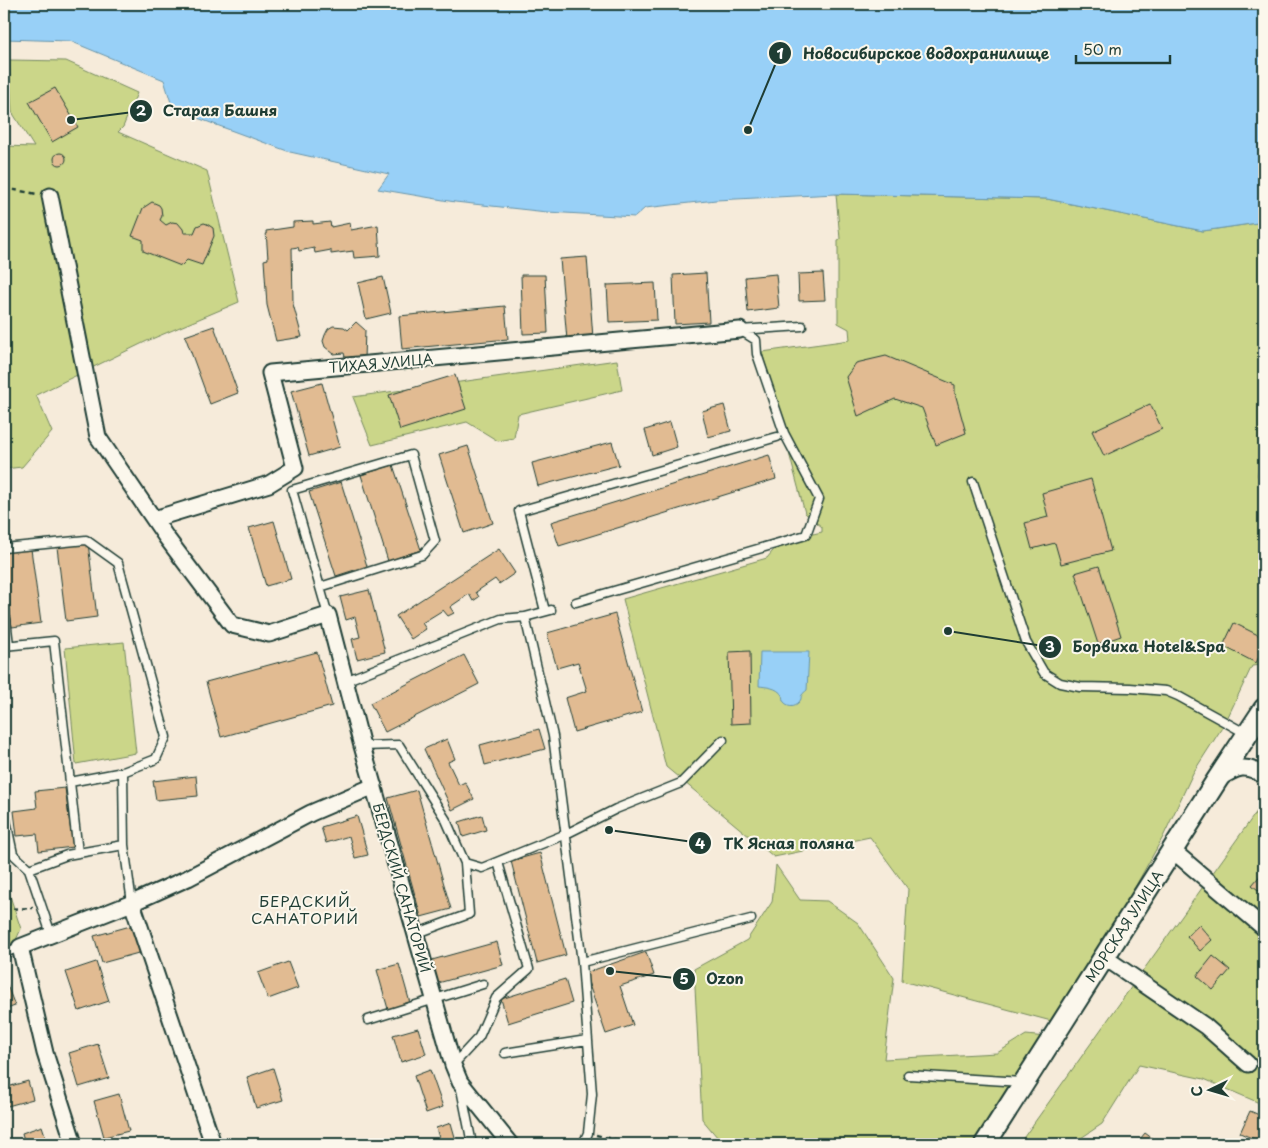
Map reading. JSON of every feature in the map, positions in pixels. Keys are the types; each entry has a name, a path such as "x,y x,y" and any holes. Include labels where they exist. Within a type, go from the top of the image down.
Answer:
{"street":[{"path":"50,196 98,437 154,519 232,625 269,634 328,615"},
{"name":"ТИХАЯ УЛИЦА","path":"154,519 269,484 295,468 270,373 740,330"},
{"name":"БЕРДСКИЙ САНАТОРИЙ","path":"328,615 362,746 453,1065 460,1082 510,1144"},
{"name":"МОРСКАЯ УЛИЦА","path":"985,1144 1264,709"},
{"path":"1217,780 1237,768 1256,770 1264,776"},
{"path":"74,1144 45,1053 20,947 132,903 188,878 311,813 374,786"},
{"path":"1172,850 1264,928"},
{"path":"132,903 213,1144"},
{"path":"1104,957 1205,1026 1248,1064"}],"lane":[{"path":"740,330 802,326"},
{"path":"576,602 806,536 819,499 784,433 757,354 756,340 740,330"},
{"path":"345,681 501,619 524,617 548,611 519,511 777,437"},
{"path":"320,587 422,554 434,541 411,455 292,490 328,615"},
{"path":"1263,475 1264,464"},
{"path":"973,482 1026,642 1044,673 1060,683 1080,687 1166,691 1247,734"},
{"path":"4,548 86,540 118,563 166,737 156,759 123,772 70,782"},
{"path":"4,603 6,646 54,641 78,852"},
{"path":"524,617 553,736 582,962 592,1094 588,1132 584,1144"},
{"path":"465,863 482,868 566,834 616,810 681,783 723,740"},
{"path":"362,746 399,744 446,820 465,863 469,914 415,934"},
{"path":"123,772 124,845 132,903"},
{"path":"4,811 13,854 29,869 51,934"},
{"path":"29,869 78,852 124,845"},
{"path":"453,1065 479,1037 496,998 529,969 498,862"},
{"path":"582,962 751,919"},
{"path":"4,952 20,947"},
{"path":"368,1020 433,998 483,984"},
{"path":"504,1053 587,1040"},
{"path":"908,1075 1024,1082"},
{"path":"460,1082 472,1144"}],"path":[{"path":"4,188 50,196"},
{"path":"4,909 42,907"},
{"path":"588,1132 635,1144"}],"green space":[{"path":"9,60 66,61 137,93 123,127 118,132 207,171 239,302 147,341 36,395 52,432 22,467 4,469 4,146 34,147 12,112"},
{"path":"836,194 1047,199 1203,231 1264,222 1264,663 1263,665 1252,666 1225,723 1193,773 1163,837 1115,923 1055,1022 902,981 908,889 870,837 774,857 666,767 623,599 767,558 781,541 822,532 822,527 805,513 762,352 850,340 849,329 838,323 838,240 840,239"},
{"path":"617,360 622,390 518,414 514,438 498,441 467,422 372,445 353,397"},
{"path":"124,642 136,753 76,764 65,648"},
{"path":"1260,807 1264,807 1264,1105 1204,1079 1139,1065 1102,1124 1072,1144 1019,1144"},
{"path":"776,865 800,900 827,901 858,923 894,978 884,1059 997,1053 1026,1035 1046,1037 977,1144 723,1144 702,1119 694,969 747,940 772,902"},
{"path":"4,878 21,929 4,966"}],"water":[{"path":"4,4 1264,4 1264,222 1203,231 1047,199 836,194 716,200 645,208 635,217 547,212 455,202 378,189 389,174 290,152 173,109 164,80 70,41 4,39"},
{"path":"760,652 809,652 807,690 802,694 798,703 788,705 783,701 782,695 777,690 759,686"}],"building":[{"path":"55,88 78,127 52,142 29,102"},
{"path":"58,153 62,153 66,159 62,165 58,165 54,161 54,157"},
{"path":"152,202 161,208 162,216 160,220 166,225 172,222 178,223 184,233 194,233 197,226 204,223 213,228 214,236 202,265 187,260 181,266 143,251 143,240 132,236 143,208"},
{"path":"313,221 313,224 330,222 331,227 350,223 351,230 378,225 380,256 354,258 353,251 331,254 331,250 315,253 314,248 299,251 298,247 292,248 293,304 302,337 276,341 267,305 264,260 268,259 266,231 293,227 293,222"},
{"path":"587,257 593,338 567,340 560,259"},
{"path":"706,273 709,322 675,324 673,275"},
{"path":"823,273 825,300 799,301 798,274"},
{"path":"776,274 779,308 748,312 745,277"},
{"path":"521,275 545,275 548,333 523,334"},
{"path":"383,277 391,313 366,319 358,283"},
{"path":"655,283 657,320 609,322 607,285"},
{"path":"505,306 508,339 402,349 399,316"},
{"path":"356,322 365,330 364,359 346,361 344,353 334,354 325,347 323,341 328,329 333,326 344,327 348,330"},
{"path":"214,326 238,393 210,404 185,336"},
{"path":"886,356 955,385 955,393 966,433 936,445 922,408 895,399 858,416 846,377 856,363"},
{"path":"455,375 466,409 400,430 389,395"},
{"path":"322,383 340,447 309,456 291,391"},
{"path":"1150,404 1162,429 1104,456 1092,431"},
{"path":"724,405 731,431 708,437 702,411"},
{"path":"670,422 677,447 652,455 645,430"},
{"path":"612,442 619,465 538,486 532,463"},
{"path":"468,446 493,523 464,533 439,455"},
{"path":"769,455 776,479 559,546 551,522"},
{"path":"393,465 421,550 388,561 361,475"},
{"path":"1091,479 1111,551 1061,564 1055,543 1032,549 1025,523 1048,517 1042,493"},
{"path":"341,482 367,566 336,576 309,492"},
{"path":"274,521 291,579 266,586 249,528"},
{"path":"88,543 97,617 66,621 57,547"},
{"path":"31,549 41,623 12,627 4,552"},
{"path":"499,549 515,573 499,584 495,579 476,592 479,597 473,601 469,594 450,607 454,613 448,616 443,610 422,623 426,629 411,639 396,616"},
{"path":"1099,566 1121,636 1098,644 1075,573"},
{"path":"369,590 385,652 357,659 352,639 360,637 355,617 346,620 340,597"},
{"path":"615,614 642,712 574,732 565,698 587,691 578,662 557,668 547,633"},
{"path":"1234,623 1264,638 1264,646 1256,663 1223,646"},
{"path":"750,651 751,723 731,724 729,652"},
{"path":"317,652 332,706 221,737 206,682"},
{"path":"464,655 479,684 385,732 370,703"},
{"path":"539,729 545,749 485,765 480,745"},
{"path":"447,739 455,759 448,762 459,785 465,782 474,799 452,810 424,749"},
{"path":"196,776 198,796 156,800 153,781"},
{"path":"65,788 73,847 39,851 37,834 17,836 14,811 37,808 35,791"},
{"path":"417,790 451,909 421,917 388,798"},
{"path":"482,815 486,830 463,837 459,822"},
{"path":"357,816 368,855 355,858 349,836 326,843 321,827"},
{"path":"540,853 566,955 537,963 511,861"},
{"path":"1264,871 1264,895 1252,885"},
{"path":"134,925 142,952 102,963 94,936"},
{"path":"1199,925 1212,940 1200,951 1187,936"},
{"path":"497,942 503,965 438,983 432,960"},
{"path":"646,952 654,975 620,986 633,1025 606,1034 585,973"},
{"path":"1213,956 1230,970 1213,990 1197,976"},
{"path":"96,962 109,1001 79,1011 66,972"},
{"path":"288,962 298,988 268,999 258,973"},
{"path":"399,964 410,1003 388,1009 377,970"},
{"path":"565,979 572,1003 508,1023 501,999"},
{"path":"4,981 15,1006 4,1010"},
{"path":"418,1028 426,1054 401,1062 393,1035"},
{"path":"98,1044 109,1078 79,1087 69,1053"},
{"path":"273,1068 283,1100 256,1108 247,1077"},
{"path":"430,1070 443,1107 426,1113 414,1076"},
{"path":"28,1081 33,1099 4,1107 4,1088"},
{"path":"119,1094 129,1131 104,1137 94,1101"},
{"path":"1250,1111 1264,1117 1264,1144 1251,1144 1254,1139 1240,1133"},
{"path":"451,1123 457,1144 441,1144 436,1128"},
{"path":"42,1126 48,1144 25,1144 22,1133"},
{"path":"1145,1133 1160,1144 1136,1144"}],"place":[{"name":"Старая Башня","path":"71,120"},
{"name":"Новосибирское водохранилище","path":"748,130"},
{"name":"Борвиха Hotel&Spa","path":"948,631"},
{"name":"ТК Ясная поляна","path":"609,830"},
{"name":"Ozon","path":"610,971"}],"district":[{"name":"БЕРДСКИЙ САНАТОРИЙ","path":"305,908"}]}
